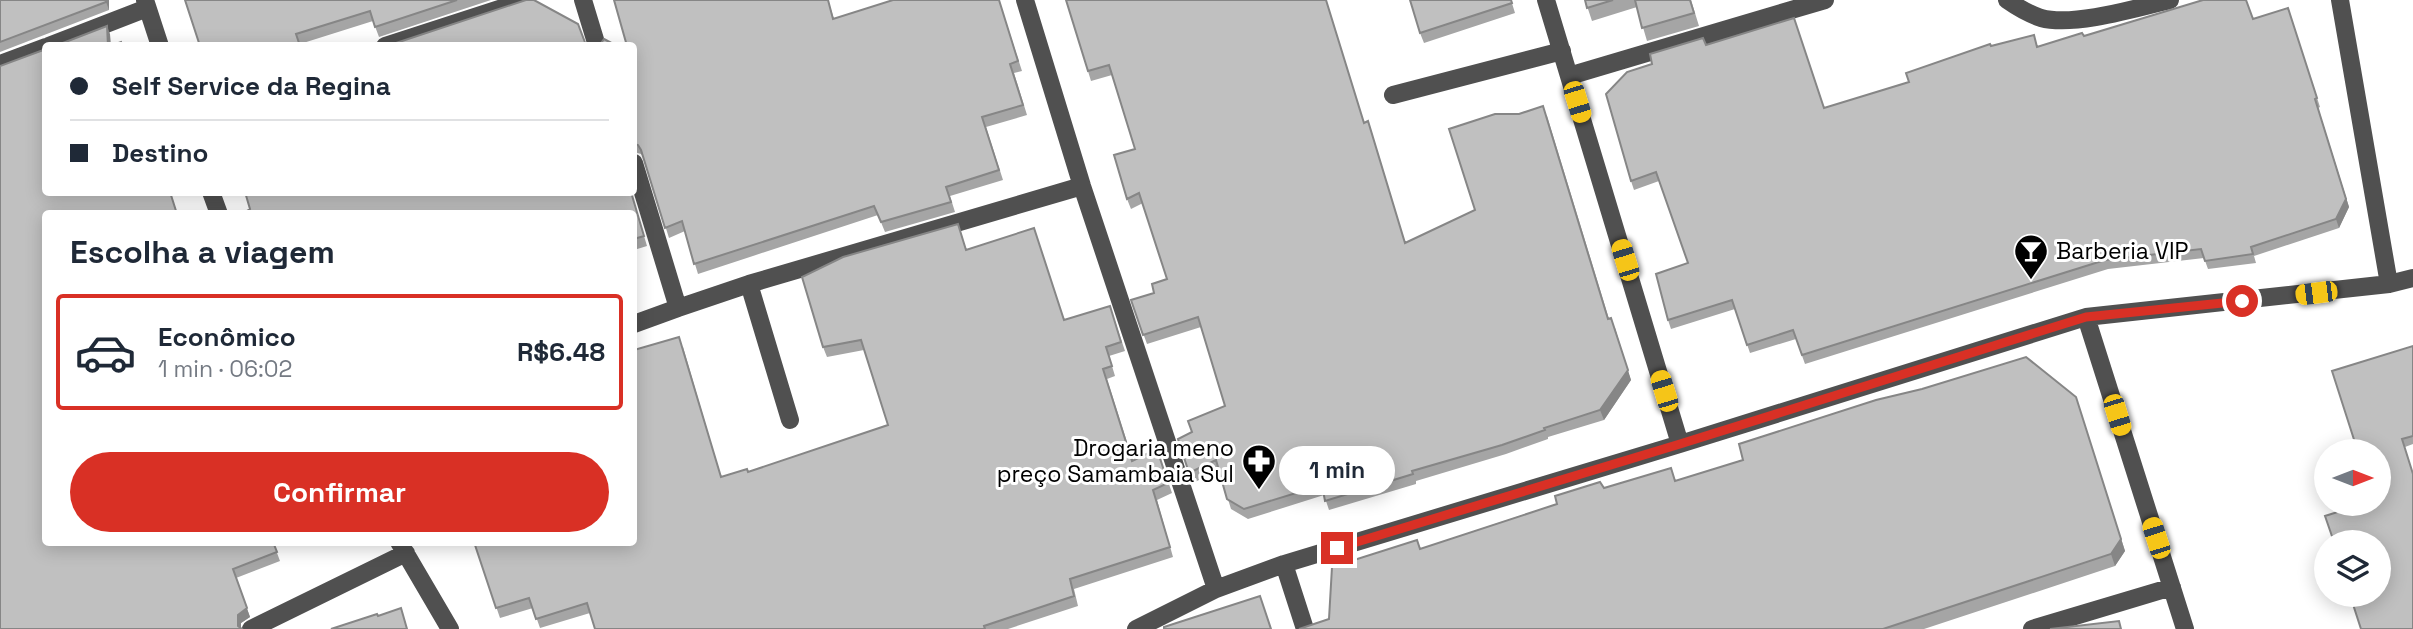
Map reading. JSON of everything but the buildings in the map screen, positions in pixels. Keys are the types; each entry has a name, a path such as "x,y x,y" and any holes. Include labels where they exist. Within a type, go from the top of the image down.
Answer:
{"street":[{"path":"397,42 527,0"},
{"path":"583,0 596,42"},
{"path":"1025,0 1082,186 1216,589"},
{"path":"1546,0 1680,444"},
{"path":"1569,76 1825,0"},
{"path":"2007,0 2042,18 2069,20 2127,11 2170,0"},
{"path":"2340,0 2389,285"},
{"path":"56,42 146,4 159,42"},
{"path":"0,64 42,48"},
{"path":"1393,96 1562,51"},
{"path":"637,173 678,308"},
{"path":"637,323 749,284 1082,186"},
{"path":"1136,629 1216,589 1284,564 2086,317 2389,285 2413,278"},
{"path":"749,284 790,420"},
{"path":"2086,317 2185,629"},
{"path":"251,629 403,548 450,629"},
{"path":"1284,564 1305,629"},
{"path":"2032,629 2172,587"}],"place":[{"name":"Barberia VIP","path":"2031,281"},
{"name":"Drogaria meno preço Samambaia Sul","path":"1259,491"}],"route":[{"path":"1337,548 2086,317 2242,301"}]}
